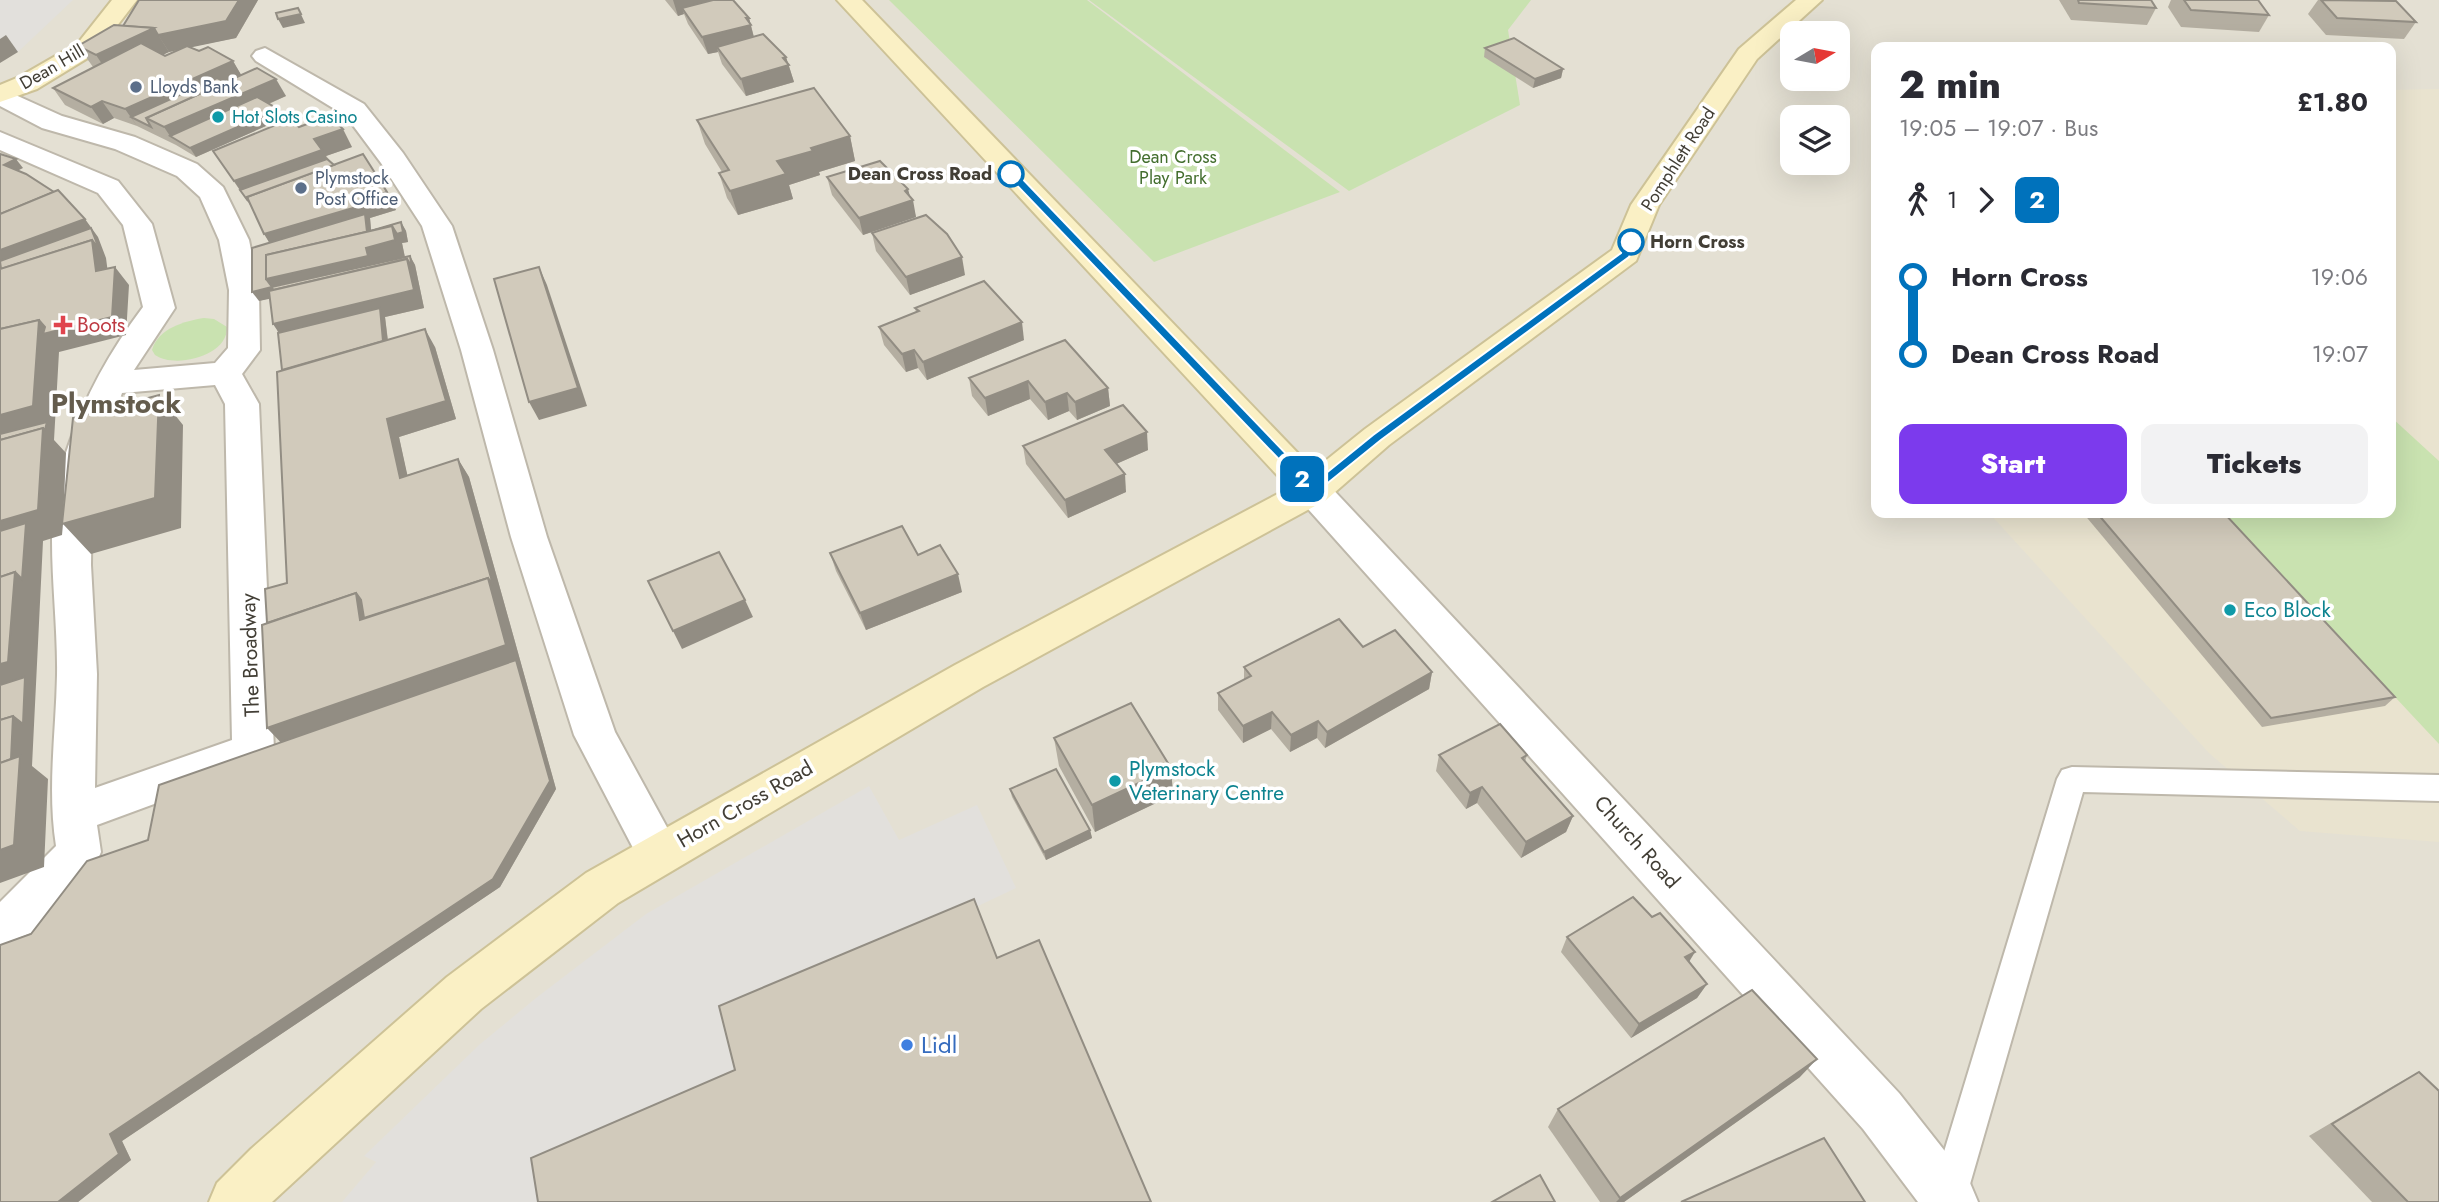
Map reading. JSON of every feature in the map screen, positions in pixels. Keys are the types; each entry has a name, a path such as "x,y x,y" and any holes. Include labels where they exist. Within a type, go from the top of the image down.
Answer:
{"street":[{"name":"Dean Hill","path":"0,95 28,83 87,48 125,0"},
{"path":"849,0 1313,491"},
{"name":"Pomphlett Road","path":"1313,491 1377,438 1625,255 1645,205 1748,54 1810,0"},
{"path":"265,56 355,110 393,159 437,226 477,350 529,537 595,735 659,853"},
{"path":"0,95 52,122 125,143 187,170 213,193 234,240 244,290 244,350 225,373 110,383"},
{"path":"0,140 108,187 137,224 159,308 130,347 110,383 95,417 74,482 72,565 77,674 74,815 79,852 15,918 0,924"},
{"name":"The Broadway","path":"74,815 253,750 242,404 225,373"},
{"name":"Horn Cross Road","path":"236,1202 269,1167 464,993 602,888 968,676 1313,491"},
{"name":"Church Road","path":"1313,491 1881,1111 1950,1200"}],"lane":[{"path":"1950,1200 2072,779 2439,788"}],"shaded area":[{"path":"0,0 2439,0 2439,1202 0,1202"},
{"path":"0,0 73,0 18,52 0,49"},
{"path":"2439,89 2439,842 2300,831 2209,753 1994,518 2396,518 2396,90"},
{"path":"869,786 899,840 977,805 1016,888 976,907 740,1077 544,1202 342,1202 376,1162 364,1156 479,1045 536,998 646,914"}],"green space":[{"name":"Dean Cross Play Park","path":"889,0 1087,0 1340,192 1154,262"},
{"path":"1089,0 1531,0 1508,30 1520,105 1349,191"},
{"path":"204,318 214,319 227,327 219,346 187,360 175,361 155,355 152,350 155,342 166,331"},
{"path":"2396,422 2439,461 2439,744 2228,518 2396,518"}],"building":[{"path":"139,0 239,0 226,21 158,35 154,28 123,26"},
{"path":"713,0 733,0 749,18 746,18 751,25 702,37 682,8"},
{"path":"2078,0 2151,0 2156,8 2079,3"},
{"path":"2184,0 2258,0 2269,15 2191,10"},
{"path":"2321,0 2396,1 2416,22 2337,18"},
{"path":"298,8 301,14 278,19 276,13"},
{"path":"114,25 154,28 96,55 78,46"},
{"path":"763,34 786,57 783,58 789,65 741,79 717,47"},
{"path":"1514,38 1563,69 1535,79 1485,48"},
{"path":"141,43 165,56 187,46 199,51 208,47 233,61 125,109 102,101 91,107 53,88"},
{"path":"257,68 276,79 164,127 146,118"},
{"path":"217,78 226,82 146,118 151,127 131,117"},
{"path":"814,88 850,136 811,148 813,151 777,161 786,174 730,191 719,173 729,170 697,120"},
{"path":"257,97 278,109 190,148 170,136"},
{"path":"329,116 343,129 314,139 322,150 234,181 213,151 290,119 299,127"},
{"path":"0,154 16,159 4,165 26,174 54,192 0,214"},
{"path":"363,154 387,192 360,201 360,206 264,234 247,197"},
{"path":"327,159 334,165 247,197 248,201 240,190"},
{"path":"880,161 908,189 905,191 913,200 859,218 827,177"},
{"path":"58,190 85,219 0,250 0,214"},
{"path":"365,214 367,232 266,255 266,279 272,287 252,292 252,248"},
{"path":"926,215 947,234 962,257 906,277 872,233"},
{"path":"401,222 403,232 397,234 392,226 371,231"},
{"path":"392,226 395,240 366,248 368,256 266,279 266,255"},
{"path":"91,228 99,249 92,240 1,269 0,261"},
{"path":"92,240 96,271 115,267 112,317 43,334 45,327 39,320 0,329 0,269"},
{"path":"410,256 412,267 407,259 273,290 272,287"},
{"path":"407,259 414,290 273,324 269,291"},
{"path":"539,267 578,388 529,402 494,279"},
{"path":"984,281 1022,322 923,362 914,350 902,354 879,327 919,311 915,308"},
{"path":"380,308 383,341 282,370 278,333"},
{"path":"39,320 33,406 0,415 0,329"},
{"path":"425,329 446,401 387,419 400,478 458,459 493,585 488,578 364,618 361,600 356,593 267,623 265,589 287,583 277,372"},
{"path":"1065,340 1108,388 1075,402 1067,393 1045,402 1028,381 985,398 969,378"},
{"path":"159,395 155,498 62,524 73,418"},
{"path":"1123,405 1147,432 1105,450 1125,474 1065,500 1023,446"},
{"path":"47,422 45,430 43,428 0,440 0,434"},
{"path":"43,428 38,510 0,521 0,440"},
{"name":"Eco Block","path":"2101,518 2229,518 2395,697 2271,718"},
{"path":"26,523 22,579 15,572 0,577 0,531"},
{"path":"902,526 918,555 940,545 958,574 860,613 830,553"},
{"path":"719,552 745,600 673,631 648,581"},
{"path":"15,572 8,662 0,664 0,577"},
{"path":"488,578 506,645 267,728 262,625 356,593 360,620"},
{"path":"1339,619 1363,647 1395,630 1432,672 1327,732 1318,721 1291,735 1272,712 1243,726 1218,693 1251,676 1244,667"},
{"path":"516,660 550,781 493,879 110,1134 119,1154 58,1202 0,1202 0,945 31,934 87,861 148,840 159,785"},
{"path":"25,677 23,724 13,716 0,720 0,685"},
{"path":"1131,703 1171,768 1092,805 1054,738"},
{"path":"13,716 11,759 0,763 0,720"},
{"path":"1500,724 1527,755 1522,758 1573,816 1526,842 1482,787 1470,793 1439,755"},
{"path":"20,756 14,845 0,850 0,763"},
{"path":"1056,769 1090,830 1044,852 1010,789"},
{"path":"1633,897 1652,917 1660,913 1695,952 1685,957 1707,984 1639,1024 1567,937"},
{"name":"Lidl","path":"974,899 997,958 1039,940 1151,1202 538,1202 531,1158 735,1070 719,1006"},
{"path":"1752,990 1817,1059 1620,1198 1558,1109"},
{"path":"2419,1072 2439,1091 2439,1202 2408,1202 2332,1124"},
{"path":"1824,1138 1865,1202 1681,1202"},
{"path":"1540,1175 1555,1202 1492,1202"}],"bus line":[{"name":"2","path":"1011,174 1313,491 1377,438 1625,255 1631,242"}],"place":[{"name":"Lloyds Bank","path":"136,87"},
{"name":"Hot Slots Casino","path":"218,117"},
{"name":"Dean Cross Road","path":"1011,174"},
{"name":"Plymstock Post Office","path":"301,188"},
{"name":"Horn Cross","path":"1631,242"},
{"name":"Boots","path":"63,325"},
{"name":"Eco Block","path":"2230,610"},
{"name":"Plymstock Veterinary Centre","path":"1115,781"},
{"name":"Lidl","path":"907,1045"}],"district":[{"name":"Plymstock","path":"116,403"}]}
